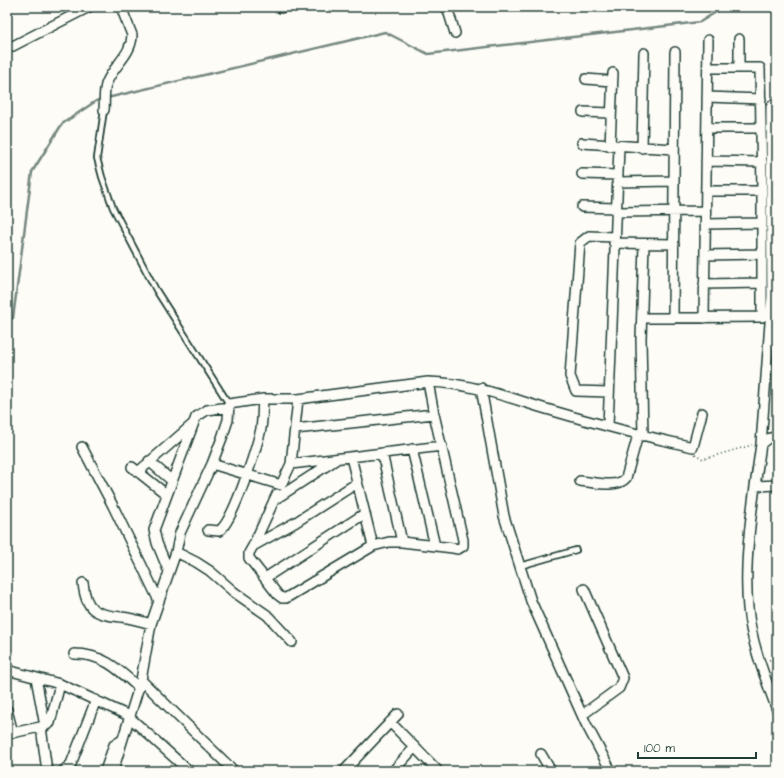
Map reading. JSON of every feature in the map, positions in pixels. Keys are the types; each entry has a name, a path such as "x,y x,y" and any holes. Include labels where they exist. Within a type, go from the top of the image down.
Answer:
{"street":[{"path":"7,49 89,7"},
{"path":"104,110 106,84 111,73 131,47 132,35 121,7"},
{"path":"447,7 455,33"},
{"path":"739,39 739,68"},
{"path":"704,318 708,40"},
{"path":"642,148 644,52"},
{"path":"673,318 675,52"},
{"path":"642,318 762,317 762,162 760,68 708,68"},
{"path":"586,79 613,77 611,113 617,179 608,426"},
{"path":"707,97 761,99"},
{"path":"777,101 771,107 770,114 772,296 761,444 750,529 748,607 761,663 777,710"},
{"path":"583,112 611,113"},
{"path":"707,128 761,128"},
{"path":"582,143 674,149"},
{"path":"706,161 762,162"},
{"path":"582,174 617,179 674,180"},
{"path":"706,191 762,191"},
{"path":"582,207 616,210 705,211"},
{"path":"705,224 761,223"},
{"path":"609,392 576,391 570,376 580,242 589,236 644,244 674,244"},
{"path":"580,481 615,484 622,482 626,478 640,436 644,244"},
{"path":"705,255 762,254"},
{"path":"704,284 762,283"},
{"path":"298,399 291,464 249,553 249,558 282,598 286,598 373,546 388,542 402,542 458,549 463,546 463,540 428,382"},
{"path":"169,572 157,543 154,530 166,494 196,417 200,412 263,400 298,399 428,382 450,383 481,388 640,436 694,447 702,412"},
{"path":"481,388 504,516 531,601 582,715 611,771"},
{"path":"208,530 218,532 225,526 246,475 261,432 263,400"},
{"path":"113,771 140,684 151,624 176,552 180,533 212,464 228,420 229,406"},
{"path":"295,429 434,414"},
{"path":"166,494 135,469 149,461 194,424"},
{"path":"761,444 767,439 777,436"},
{"path":"82,446 159,601"},
{"path":"291,464 442,446"},
{"path":"412,449 435,546"},
{"path":"382,453 402,542"},
{"path":"351,457 373,546"},
{"path":"274,500 339,458"},
{"path":"149,461 172,480"},
{"path":"212,464 280,485"},
{"path":"253,546 296,522 357,483"},
{"path":"755,486 777,485"},
{"path":"265,578 364,514"},
{"path":"176,552 210,571 234,592 267,615 292,642"},
{"path":"82,583 86,600 96,612 106,616 121,617 151,624"},
{"path":"582,715 619,688 623,678 584,589"},
{"path":"74,654 89,654 106,661 140,684 234,771"},
{"path":"7,670 60,684 96,700 130,718 189,771"},
{"path":"36,678 43,726 47,771"},
{"path":"7,710 10,734 43,726 50,722 52,718 60,684"},
{"path":"63,771 71,764 96,700"},
{"path":"344,771 398,714"},
{"path":"390,722 438,771"},
{"path":"105,771 114,746 122,740"},
{"path":"393,771 416,747"},
{"path":"541,754 551,771"}],"lane":[{"path":"104,110 97,158 102,177 114,208 156,290 229,406"},
{"path":"520,566 576,550"}],"path":[{"path":"694,447 697,457 703,459 747,445 761,444"},
{"path":"761,663 777,658"}],"waterway":[{"path":"107,98 385,32 428,54 700,22 724,7"},
{"path":"7,319 13,318 32,172 62,124 96,101 102,99"}]}
